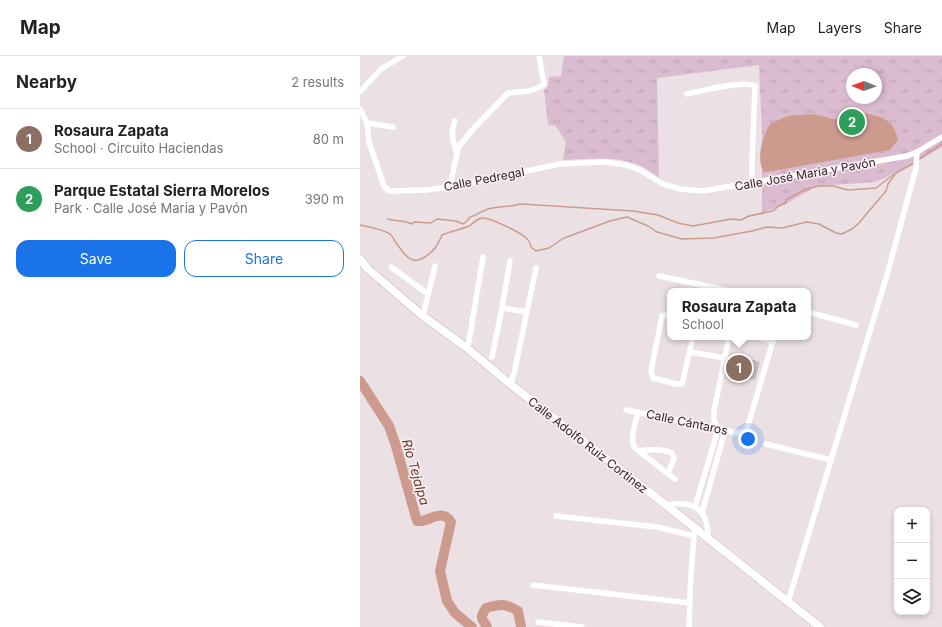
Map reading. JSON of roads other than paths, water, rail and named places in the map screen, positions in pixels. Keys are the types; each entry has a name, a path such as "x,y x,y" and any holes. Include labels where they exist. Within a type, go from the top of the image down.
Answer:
{"main road":[{"name":"Calle Adolfo Ruiz Cortinez","path":"360,259 368,269 423,316 466,348 820,627"}],"street":[{"path":"360,92 381,69 403,56"},
{"path":"450,187 456,153 459,146 475,126 504,96 512,92 529,91 544,84 539,56"},
{"path":"687,94 735,85 749,84 755,86 752,183"},
{"name":"Calle Pedregal","path":"360,109 367,123 371,148 385,188 392,191 410,191 450,187 560,164 584,162 606,162 626,165 640,170 663,184"},
{"path":"455,122 452,128 452,136 456,153"},
{"path":"367,123 393,127"},
{"name":"Calle José Maria y Pavón","path":"663,184 680,189 703,191 752,183 917,155 942,137"},
{"path":"788,602 887,275 916,168 917,155"},
{"path":"466,348 470,341 483,257"},
{"path":"492,357 510,261"},
{"path":"423,316 435,266"},
{"path":"391,267 428,294"},
{"path":"510,384 514,374 536,268"},
{"path":"659,276 717,288"},
{"path":"502,308 527,312"},
{"path":"811,313 856,326"},
{"path":"667,315 662,316 651,371 653,378 676,384 682,384 692,340"},
{"path":"695,506 713,449 717,428 714,420 714,411 728,340"},
{"name":"Calle Cántaros","path":"626,410 717,428 725,431 736,433 742,432 747,429 774,340"},
{"path":"690,352 725,358"},
{"path":"638,412 633,445 674,479"},
{"path":"702,512 725,431"},
{"path":"766,444 831,460"},
{"path":"639,451 655,450 672,453 674,459 668,473"},
{"path":"666,505 681,503 695,506 702,512 707,522 708,538"},
{"path":"556,516 657,527 694,536"},
{"path":"689,627 694,527"},
{"path":"533,585 690,603"},
{"path":"538,622 582,627"}],"waterway":[{"path":"919,159 942,144"},
{"path":"360,225 379,229 390,234 406,255 412,260 425,257 437,245 442,235 469,226 482,218 498,223 524,236 530,243 531,247 536,251 549,248 564,238 610,221 627,217 648,226 657,232 682,239 714,238 767,227 782,228 807,222 819,224 836,233 842,234 858,224 886,191 888,184 896,173 914,163"},
{"path":"388,219 412,224 414,222 431,223 437,219 456,221 463,224 470,217 488,209 521,204 633,211 658,215 678,223 693,226 731,219 741,220 749,216 773,211 780,205 786,203 786,200 806,189 819,186 833,186 848,190 876,188 894,174"},
{"name":"Río Tejalpa","path":"360,381 389,426 417,521 443,516 451,522 440,571 447,601 455,613 472,627"},
{"name":"Río Tejalpa","path":"487,627 482,618 482,614 486,608 502,605 518,611 521,627"}],"place":[{"name":"Parque Estatal Sierra Morelos","path":"852,122"},
{"name":"Rosaura Zapata","path":"739,368"}]}
